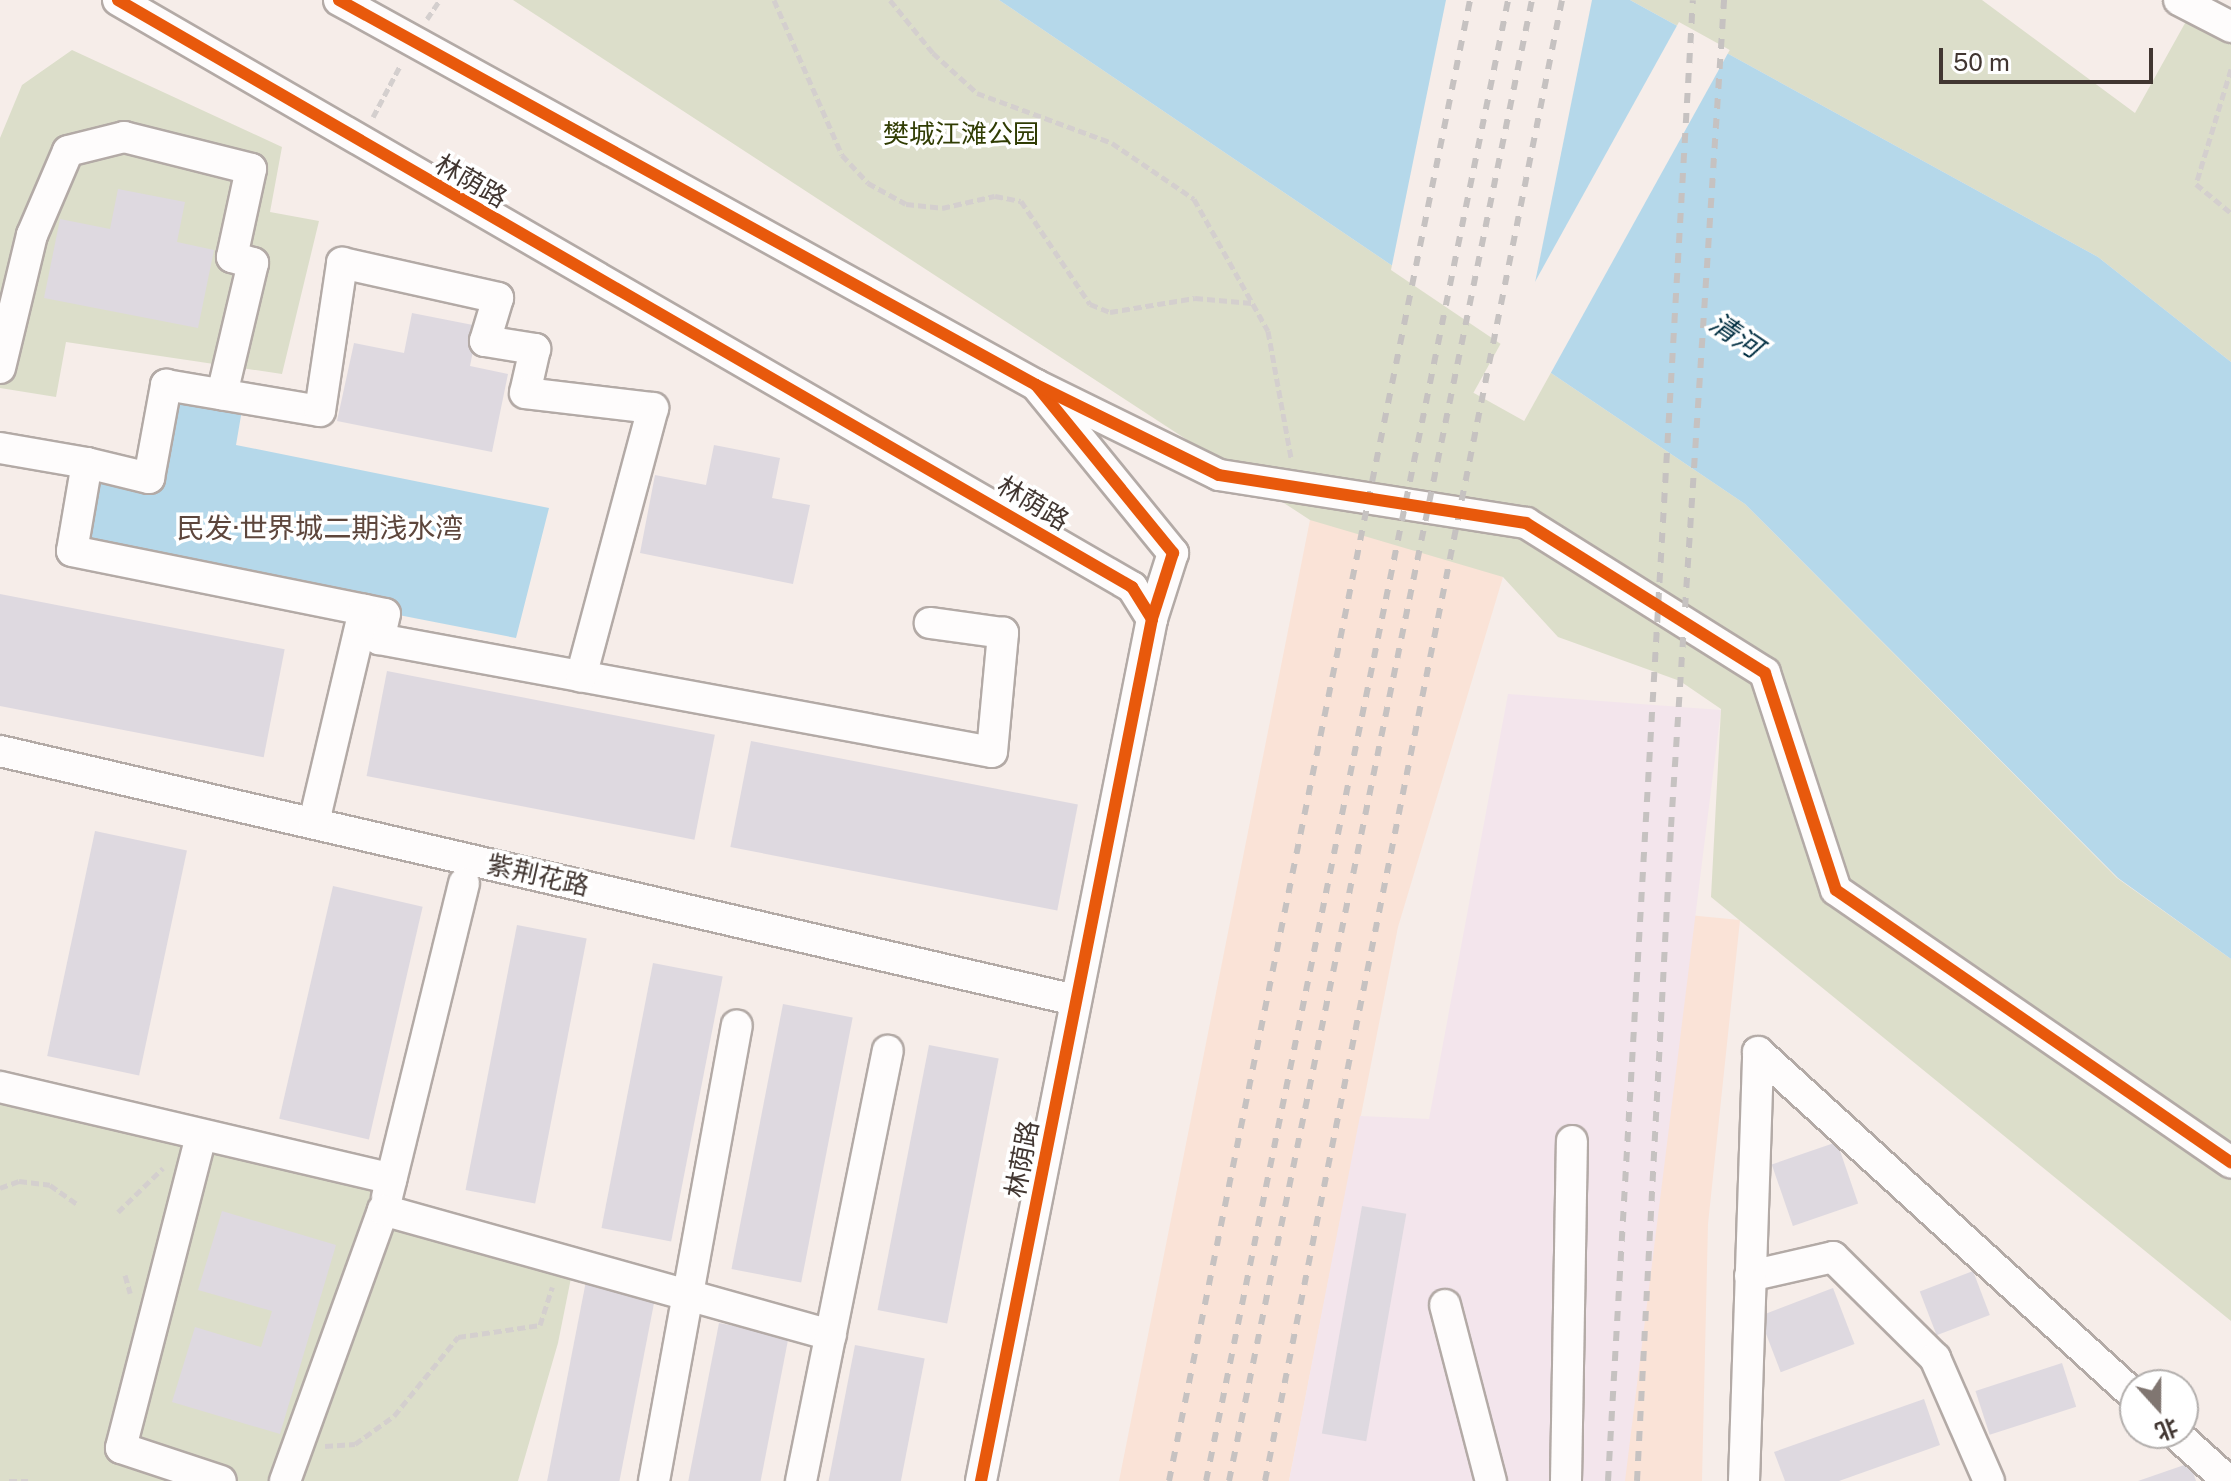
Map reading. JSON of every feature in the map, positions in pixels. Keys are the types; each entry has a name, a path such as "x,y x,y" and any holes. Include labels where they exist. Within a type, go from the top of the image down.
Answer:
{"street":[{"name":"林荫路","path":"118,0 360,143 1132,587 1152,619 981,1481"},
{"path":"339,0 411,44 1036,385 1219,475 1526,523 1765,673 1836,890 2231,1162"},
{"path":"2179,0 2220,14"},
{"path":"0,368 32,235 68,151 124,137 251,169 232,257 253,263 222,394"},
{"path":"0,448 87,463 149,478 166,385 320,411 342,263 498,298 485,341 535,349 525,393 653,408 581,676"},
{"path":"1036,385 1173,553 1152,619"},
{"path":"87,463 72,551 385,614 379,639 992,752 1003,633 930,623"},
{"path":"314,822 364,610"},
{"name":"紫荆花路","path":"0,751 1075,1000"},
{"path":"285,1481 383,1210 464,883"},
{"path":"654,1481 737,1025"},
{"path":"801,1481 888,1051"},
{"path":"1744,1481 1758,1052 2119,1381"},
{"path":"0,1087 199,1142 391,1179"},
{"path":"1566,1481 1572,1141"},
{"path":"199,1142 121,1448 221,1481"},
{"path":"383,1210 831,1335"},
{"path":"1750,1276 1833,1257 1935,1358 1989,1481"},
{"path":"1445,1305 1491,1481"},
{"path":"2193,1449 2228,1481"}],"path":[{"path":"360,143 411,44 440,0"},
{"path":"774,0 842,155 868,183 906,204 942,208 995,196 1021,201 1090,304 1110,312 1195,298 1252,303"},
{"path":"890,0 933,53 977,93 1112,143 1194,199 1268,331 1296,487"},
{"path":"2231,69 2196,184 2231,213"},
{"path":"118,1212 149,1176 199,1142"},
{"path":"0,1188 19,1181 50,1185 77,1204"},
{"path":"297,1449 355,1444 381,1426 458,1337 540,1325 562,1260"},
{"path":"9,1481 28,1481"}],"shaded area":[{"path":"1343,507 1503,577 1398,927 1289,1481 1119,1481 1310,520"},
{"path":"1508,694 1721,710 1625,1481 1289,1481 1360,1116 1429,1119"},
{"path":"1595,906 1740,920 1708,1224 1702,1481 1575,1481"}],"green space":[{"name":"樊城江滩公园","path":"513,0 999,0 1745,504 2117,878 2231,959 2231,1321 1711,897 1721,709 1680,681 1558,637 1503,577 1310,520"},
{"path":"1630,0 1982,0 2135,113 2194,7 2231,27 2231,362 2098,257"},
{"path":"72,50 282,147 270,212 319,221 282,374 66,342 56,397 0,388 0,138 22,85"},
{"path":"0,1090 391,1179 384,1210 574,1263 558,1343 518,1481 0,1481"}],"water":[{"name":"清河","path":"999,0 1630,0 2098,257 2231,362 2231,959 2118,878 1745,504"},
{"path":"166,385 244,398 236,445 549,508 516,638 72,551 87,463 149,478"}],"pier":[{"path":"1446,0 1592,0 1520,357 1391,270"},
{"path":"1679,22 1730,50 1524,421 1473,393"}],"building":[{"path":"118,189 185,202 177,242 214,250 198,328 44,298 60,219 110,229"},
{"path":"412,313 478,326 470,366 508,374 492,452 337,421 354,343 404,353"},
{"path":"714,445 780,458 772,498 810,505 793,584 640,553 655,475 706,485"},
{"path":"0,594 285,649 264,757 0,706"},
{"path":"387,671 715,735 694,840 367,776"},
{"path":"751,741 1078,805 1057,911 730,847"},
{"path":"95,831 187,851 139,1076 47,1056"},
{"path":"333,886 423,907 369,1140 279,1119"},
{"path":"517,925 587,939 535,1204 465,1190"},
{"path":"653,963 723,977 671,1242 601,1228"},
{"path":"783,1004 853,1018 801,1283 731,1269"},
{"path":"929,1045 999,1059 947,1324 877,1310"},
{"path":"1837,1142 1858,1203 1793,1226 1772,1164"},
{"path":"1362,1206 1406,1214 1366,1441 1322,1433"},
{"path":"222,1211 336,1245 280,1434 172,1402 195,1327 261,1347 272,1311 198,1290"},
{"path":"1973,1271 1990,1315 1937,1335 1920,1291"},
{"path":"586,1281 656,1295 619,1481 547,1481"},
{"path":"1833,1288 1855,1344 1781,1372 1759,1316"},
{"path":"719,1323 789,1337 761,1481 688,1481"},
{"path":"855,1345 925,1359 901,1481 829,1481"},
{"path":"2062,1363 2076,1407 1990,1435 1975,1391"},
{"path":"1924,1399 1940,1445 1839,1481 1785,1481 1774,1452"},
{"path":"2190,1463 2196,1481 2138,1481"}],"railway":[{"path":"1169,1481 1470,0"},
{"path":"1206,1481 1508,0"},
{"path":"1229,1481 1532,0"},
{"path":"1265,1481 1562,0"},
{"path":"1608,1481 1693,0"},
{"path":"1637,1481 1671,827 1724,0"}],"cycle path":[{"path":"118,0 1132,587 1152,619 981,1481"},
{"path":"339,0 1036,385 1173,553 1152,619"},
{"path":"1036,385 1219,475 1526,523 1765,673 1836,890 2231,1162"}],"district":[{"name":"民发·世界城二期浅水湾","path":"320,528"}]}
